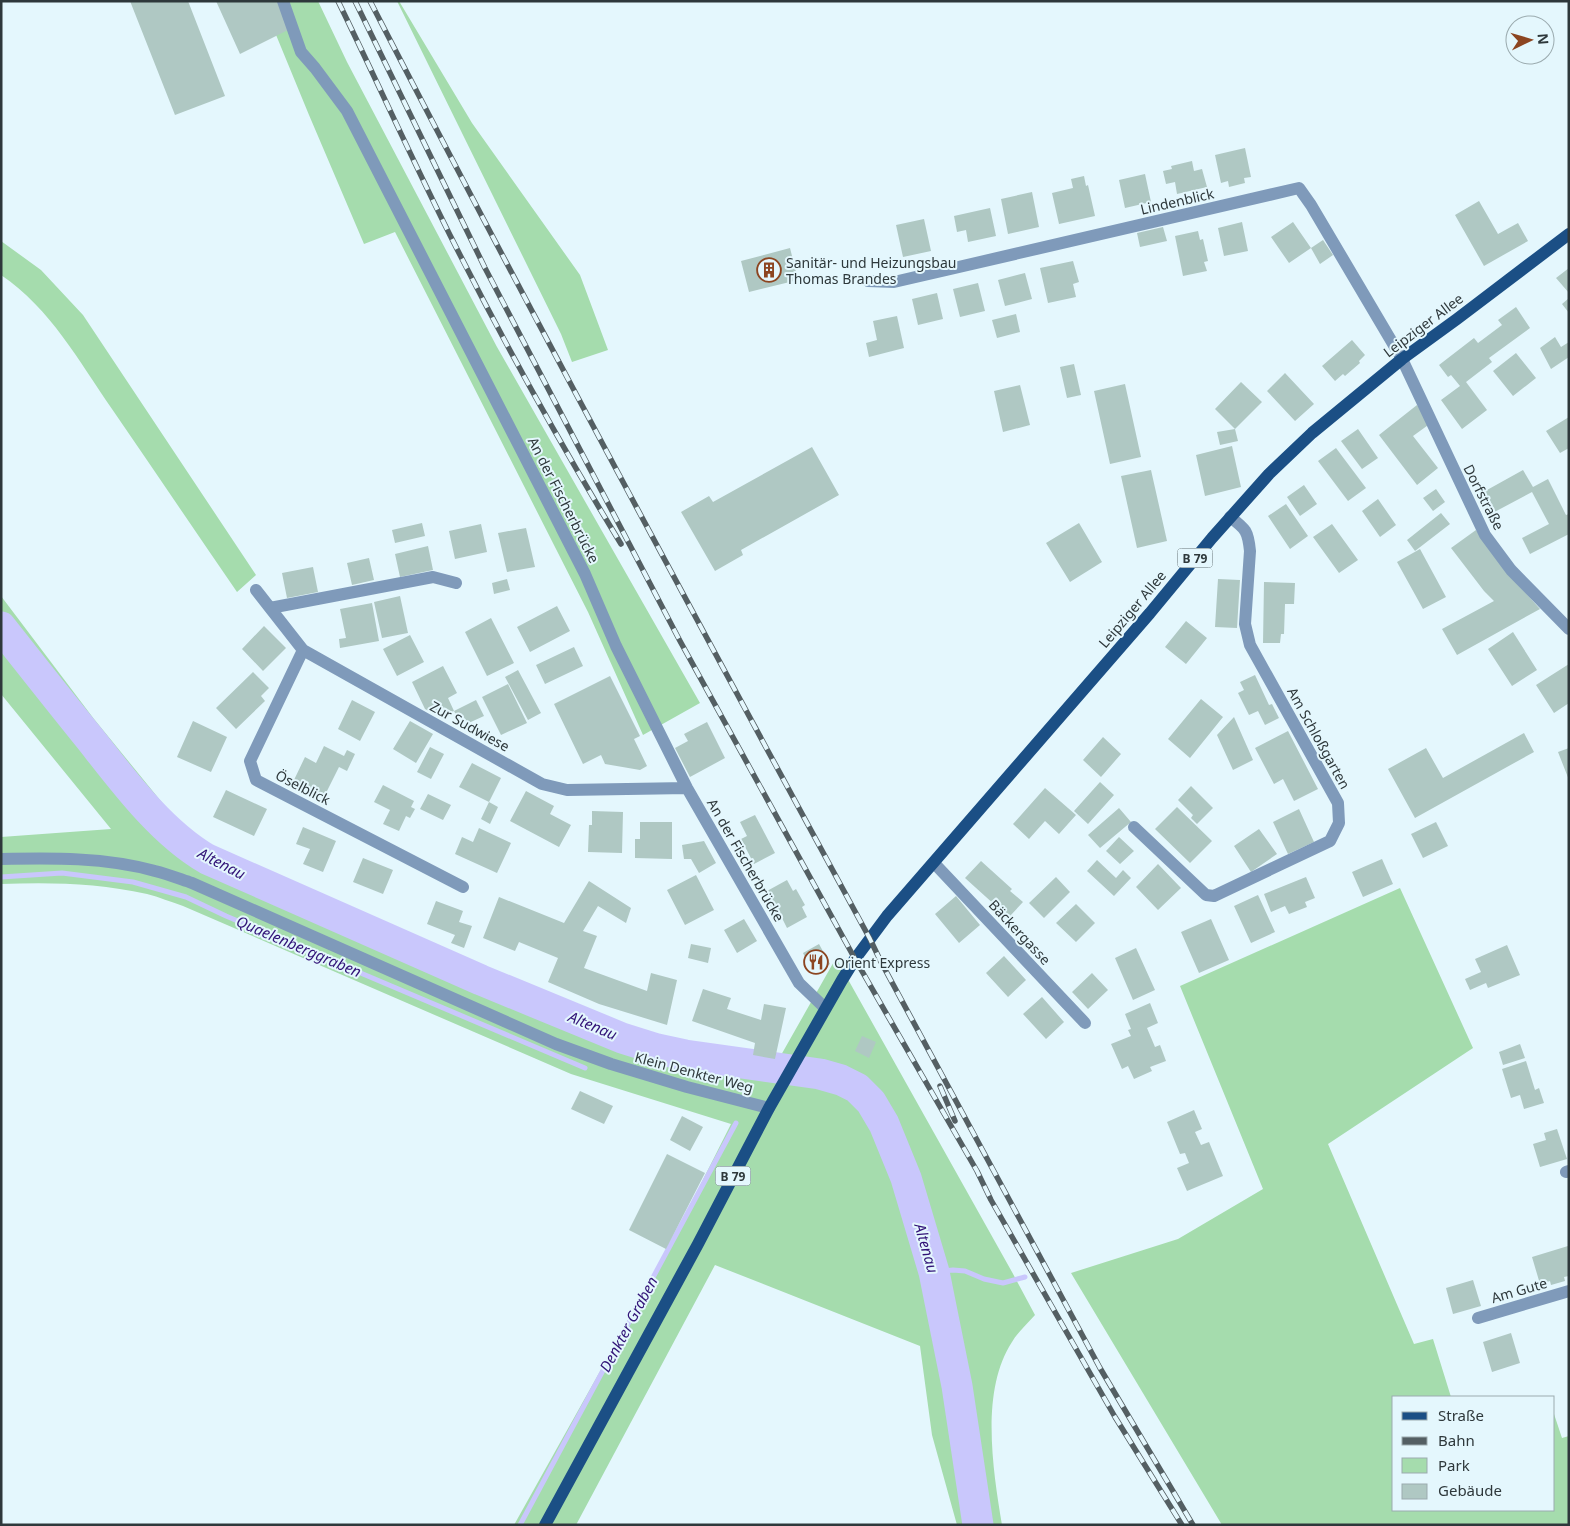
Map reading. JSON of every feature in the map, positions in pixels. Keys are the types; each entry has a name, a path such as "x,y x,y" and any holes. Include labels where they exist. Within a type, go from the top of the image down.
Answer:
{"main road":[{"name":"Leipziger Allee","path":"769,1108 825,1008 862,950 888,916 1269,474 1312,433 1402,359 1569,234"},
{"name":"B 79","path":"545,1525 698,1244 769,1108"}],"street":[{"name":"An der Fischerbrücke","path":"283,1 301,52 347,111 585,574 616,646 687,788 799,983 825,1008"},
{"name":"Lindenblick","path":"868,281 894,282 1299,188 1311,205 1402,359"},
{"name":"Dorfstraße","path":"1402,359 1485,535 1511,570 1569,629"},
{"name":"Am Schloßgarten","path":"1134,827 1206,895 1214,896 1330,841 1339,823 1338,803 1250,646 1245,624 1250,551 1249,540 1245,529 1230,517"},
{"path":"270,608 433,576 456,583"},
{"name":"Zur Sudwiese","path":"256,590 303,650 542,784 567,790 687,788"},
{"name":"Öselblick","path":"303,650 250,760 256,780 463,887"},
{"name":"Klein Denkter Weg","path":"1,859 76,859 113,863 154,871 192,883 556,1044 611,1064 687,1087 769,1108"},
{"name":"Bäckergasse","path":"934,863 1084,1023"},
{"name":"Am Gute","path":"1478,1318 1569,1291"}],"green space":[{"path":"272,1 318,1 347,62 497,347 700,703 643,735 588,612 395,232 364,244 274,30"},
{"path":"397,1 399,1 472,123 580,275 608,350 572,362 561,334"},
{"path":"1,241 41,270 83,315 256,575 237,592 62,336 35,303 1,275"},
{"path":"1,596 94,719 173,816 201,839 230,856 641,1035 691,1049 776,1064 836,958 1035,1315 1012,1342 1002,1362 992,1407 995,1480 1002,1525 957,1525 932,1435 920,1346 715,1265 576,1525 514,1525 664,1257 731,1124 571,1074 183,906 147,894 92,885 56,883 1,884 1,837 111,829 1,694"},
{"path":"1400,888 1473,1048 1328,1144 1414,1344 1433,1339 1451,1396 1392,1396 1392,1511 1555,1511 1555,1417 1562,1438 1569,1436 1569,1525 1222,1525 1071,1273 1178,1239 1263,1189 1180,986"}],"building":[{"path":"130,1 188,1 225,96 175,115"},
{"path":"216,1 278,1 290,29 240,54"},
{"path":"1245,148 1251,177 1244,178 1245,183 1229,187 1228,181 1221,183 1215,155"},
{"path":"1192,161 1194,171 1202,169 1207,187 1177,194 1175,182 1166,184 1163,171 1172,169 1171,166"},
{"path":"1145,174 1151,202 1125,208 1119,180"},
{"path":"1084,176 1095,216 1059,224 1052,193 1073,188 1071,179"},
{"path":"1032,192 1039,227 1008,234 1001,199"},
{"path":"1479,201 1498,234 1518,223 1528,241 1484,266 1455,215"},
{"path":"990,208 996,236 968,242 966,230 957,232 954,216"},
{"path":"924,219 931,251 903,257 896,225"},
{"path":"1242,222 1248,251 1224,256 1218,228"},
{"path":"1293,222 1311,248 1289,263 1271,237"},
{"path":"1163,227 1167,241 1140,247 1137,233"},
{"path":"1198,231 1200,240 1203,239 1208,261 1204,262 1207,271 1183,276 1175,236"},
{"path":"1323,240 1333,255 1320,264 1311,248"},
{"name":"Sanitär- und Heizungsbau Thomas Brandes","path":"790,248 798,280 749,292 741,261"},
{"path":"1073,261 1079,282 1073,284 1076,297 1048,303 1040,268"},
{"path":"1569,268 1569,293 1556,278"},
{"path":"1025,273 1032,299 1005,306 998,280"},
{"path":"978,283 985,311 960,317 953,289"},
{"path":"937,293 943,319 918,325 912,299"},
{"path":"1569,298 1569,313 1562,304"},
{"path":"1516,307 1530,328 1489,358 1492,362 1466,382 1487,410 1462,429 1441,400 1460,386 1451,375 1448,377 1439,365 1474,338 1478,343 1502,325 1498,320"},
{"path":"1016,314 1020,332 997,338 992,320"},
{"path":"897,316 904,348 869,357 866,343 877,340 873,321"},
{"path":"1555,337 1561,347 1569,342 1569,357 1551,369 1540,348"},
{"path":"1352,340 1365,355 1359,361 1360,363 1345,376 1343,374 1335,381 1322,366"},
{"path":"1516,353 1536,378 1513,396 1493,371"},
{"path":"1074,364 1081,395 1067,398 1060,367"},
{"path":"1285,373 1314,404 1295,421 1267,391"},
{"path":"1241,382 1262,402 1235,429 1215,409"},
{"path":"1125,384 1141,457 1110,464 1094,391"},
{"path":"1020,385 1030,425 1003,432 994,391"},
{"path":"1417,405 1431,423 1413,436 1438,468 1417,485 1379,435"},
{"path":"1569,417 1569,448 1560,453 1546,431"},
{"path":"1235,429 1238,441 1220,445 1217,432"},
{"path":"1358,429 1378,458 1362,469 1341,441"},
{"path":"1232,446 1241,487 1205,496 1196,455"},
{"path":"812,447 839,495 741,550 743,555 715,571 681,512 709,496 713,502"},
{"path":"1336,448 1366,488 1348,501 1318,461"},
{"path":"1151,470 1167,541 1137,548 1121,476"},
{"path":"1523,470 1533,487 1548,479 1566,515 1569,514 1569,534 1530,554 1522,538 1549,524 1532,492 1487,516 1478,495"},
{"path":"1304,485 1317,504 1300,516 1287,497"},
{"path":"1436,489 1445,502 1433,511 1423,498"},
{"path":"1378,499 1396,525 1380,537 1362,511"},
{"path":"1286,504 1308,536 1290,549 1268,516"},
{"path":"1441,513 1450,524 1415,551 1407,540"},
{"path":"422,523 425,536 395,543 392,530"},
{"path":"1079,523 1102,562 1070,582 1046,543"},
{"path":"481,524 487,552 455,559 449,531"},
{"path":"1332,524 1358,560 1339,573 1313,537"},
{"path":"526,528 535,567 507,572 498,533"},
{"path":"1476,530 1507,572 1540,609 1457,655 1442,629 1494,601 1451,548"},
{"path":"428,546 433,570 400,577 395,554"},
{"path":"1420,549 1446,597 1423,609 1397,562"},
{"path":"369,558 374,580 352,585 347,563"},
{"path":"313,567 318,592 287,598 282,573"},
{"path":"507,579 510,590 494,594 492,583"},
{"path":"1218,579 1240,580 1237,628 1215,627"},
{"path":"1264,582 1295,583 1294,604 1285,604 1284,634 1281,634 1280,643 1263,643"},
{"path":"400,596 408,633 382,638 374,602"},
{"path":"372,603 379,641 340,648 339,639 346,638 340,609"},
{"path":"557,606 570,631 530,652 517,627"},
{"path":"491,618 514,663 487,676 465,632"},
{"path":"1186,621 1207,638 1186,664 1165,647"},
{"path":"264,626 286,648 263,671 242,649"},
{"path":"1513,632 1537,670 1512,686 1488,649"},
{"path":"410,635 424,662 397,676 383,649"},
{"path":"574,647 583,666 545,684 536,665"},
{"path":"1569,664 1569,703 1554,713 1536,685"},
{"path":"443,666 457,693 448,698 454,711 440,717 425,709 412,682"},
{"path":"518,670 541,713 528,720 505,677"},
{"path":"253,672 269,688 261,696 265,701 236,729 216,708"},
{"path":"1255,675 1269,705 1272,704 1279,718 1265,725 1258,711 1249,715 1238,693 1244,690 1240,682"},
{"path":"610,676 640,736 634,739 647,766 640,770 605,764 601,755 583,764 554,704"},
{"path":"508,684 527,723 501,735 482,697"},
{"path":"1201,699 1223,717 1190,758 1168,739"},
{"path":"352,700 375,712 360,741 338,729"},
{"path":"476,700 484,716 462,726 454,711"},
{"path":"1234,717 1253,760 1233,770 1217,735"},
{"path":"193,721 227,737 211,772 177,757"},
{"path":"410,721 433,734 416,763 393,749"},
{"path":"707,722 725,758 690,777 675,748 688,741 684,734"},
{"path":"1288,731 1318,789 1294,801 1283,779 1274,784 1255,748"},
{"path":"1524,733 1534,752 1415,818 1388,769 1426,748 1443,778"},
{"path":"1103,737 1121,754 1101,777 1083,760"},
{"path":"324,746 344,756 347,750 355,754 347,771 339,767 325,795 294,780 305,757 316,763"},
{"path":"430,747 444,754 431,779 417,772"},
{"path":"1569,748 1569,780 1558,752"},
{"path":"472,763 501,778 489,802 459,787"},
{"path":"1100,782 1114,795 1088,824 1074,811"},
{"path":"383,785 414,801 411,807 415,809 410,818 406,816 399,831 383,824 390,810 374,802"},
{"path":"1191,786 1213,808 1197,824 1191,818 1193,815 1178,800"},
{"path":"1045,788 1076,815 1059,834 1045,821 1029,839 1013,824"},
{"path":"226,790 267,809 254,836 213,817"},
{"path":"526,791 554,806 550,814 571,825 559,847 510,821"},
{"path":"428,794 451,805 443,820 420,809"},
{"path":"489,802 498,807 490,824 481,819"},
{"path":"1177,807 1212,841 1190,863 1155,829"},
{"path":"1119,808 1131,822 1100,848 1088,835"},
{"path":"1299,809 1314,842 1288,854 1273,822"},
{"path":"592,811 623,812 622,853 588,852 589,825 592,825"},
{"path":"755,815 775,853 754,864 741,839 747,836 740,822"},
{"path":"640,822 672,822 672,859 635,858 635,839 640,839"},
{"path":"1436,822 1448,846 1423,858 1411,834"},
{"path":"303,827 336,841 323,872 303,864 310,849 296,844"},
{"path":"479,828 511,843 497,873 455,854 462,837 473,842"},
{"path":"1259,829 1277,854 1251,872 1234,846"},
{"path":"1119,837 1134,851 1120,864 1106,851"},
{"path":"704,841 716,863 699,873 691,859 684,859 682,845"},
{"path":"363,858 393,870 383,894 353,882"},
{"path":"1382,859 1393,884 1363,897 1352,872"},
{"path":"1097,860 1116,878 1123,870 1131,878 1114,896 1087,871"},
{"path":"981,861 1012,889 1010,891 1023,902 1010,916 965,878"},
{"path":"1158,864 1181,888 1158,910 1136,887"},
{"path":"696,875 714,910 685,925 667,890"},
{"path":"1056,877 1070,892 1044,918 1029,903"},
{"path":"1306,877 1315,898 1305,902 1307,907 1289,914 1285,906 1271,912 1264,894"},
{"path":"787,880 793,891 796,889 805,905 802,907 807,917 787,928 781,916 777,918 769,903 773,901 767,891"},
{"path":"589,881 631,908 626,923 598,906 583,931 597,936 584,968 647,991 651,973 677,980 667,1025 599,1004 548,982 558,958 519,942 515,951 483,938 499,897 564,923"},
{"path":"1258,895 1275,932 1251,943 1234,906"},
{"path":"956,896 980,925 959,943 935,914"},
{"path":"436,901 463,911 459,922 472,926 464,948 451,943 455,935 427,924"},
{"path":"1076,904 1095,923 1076,942 1056,923"},
{"path":"744,919 757,941 737,953 724,930"},
{"path":"1211,919 1229,960 1199,973 1181,932"},
{"path":"691,944 711,948 708,963 688,958"},
{"path":"819,944 830,964 813,973 803,953"},
{"path":"1507,945 1520,975 1488,988 1486,983 1470,990 1465,979 1481,972 1475,959"},
{"path":"1136,948 1155,990 1133,1000 1115,958"},
{"path":"1004,956 1026,980 1008,997 986,973"},
{"path":"1092,973 1108,990 1088,1009 1072,992"},
{"path":"703,989 731,998 727,1009 761,1020 764,1004 786,1008 775,1059 753,1055 755,1043 692,1021"},
{"path":"1042,997 1064,1022 1046,1039 1023,1014"},
{"path":"1150,1003 1158,1023 1147,1028 1155,1047 1160,1045 1166,1061 1150,1067 1152,1071 1134,1079 1128,1066 1122,1069 1111,1044 1131,1036 1128,1030 1131,1029 1125,1014"},
{"path":"862,1036 876,1042 869,1058 855,1051"},
{"path":"1520,1044 1525,1058 1503,1065 1499,1052"},
{"path":"1526,1061 1535,1090 1539,1088 1544,1103 1524,1109 1520,1095 1511,1098 1502,1069"},
{"path":"580,1091 613,1106 604,1124 571,1109"},
{"path":"1194,1110 1202,1129 1195,1132 1201,1145 1209,1142 1223,1176 1187,1191 1177,1168 1189,1163 1185,1153 1180,1154 1167,1122"},
{"path":"682,1116 703,1127 690,1151 670,1140"},
{"path":"1557,1129 1567,1159 1540,1167 1533,1144 1546,1140 1544,1133"},
{"path":"667,1154 705,1173 666,1249 629,1230"},
{"path":"1568,1246 1569,1276 1564,1277 1565,1281 1551,1285 1550,1281 1540,1284 1532,1257"},
{"path":"1473,1280 1481,1306 1453,1314 1446,1288"},
{"path":"1511,1333 1520,1363 1492,1372 1483,1342"}],"waterway":[{"name":"Altenau","path":"1,627 144,805 174,835 207,859 481,980 622,1038 657,1049 685,1055 820,1074 841,1080 857,1088 871,1102 884,1124 906,1178 934,1272 957,1386 978,1525"},
{"name":"Quaelenberggraben","path":"1,877 62,873 133,882 186,897 226,916 585,1068"},
{"name":"Denkter Graben","path":"520,1525 736,1123"},
{"path":"934,1272 965,1271 984,1279 1003,1283 1025,1277"}],"railway":[{"path":"338,1 475,285 556,434 621,544"},
{"path":"355,1 485,268 680,641 855,959 977,1171 991,1200 1115,1417 1182,1525"},
{"path":"370,1 617,471 1100,1368 1193,1525"},
{"path":"940,1086 955,1121"}],"place":[{"name":"Sanitär- und Heizungsbau Thomas Brandes","path":"769,270"},
{"name":"Orient Express","path":"816,962"}]}
